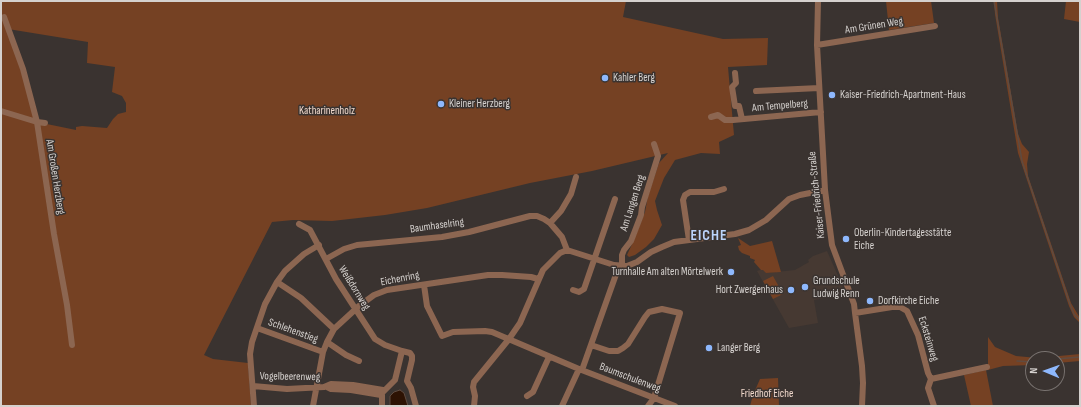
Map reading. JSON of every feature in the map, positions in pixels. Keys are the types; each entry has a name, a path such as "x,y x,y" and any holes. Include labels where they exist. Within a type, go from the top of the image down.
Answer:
{"street":[{"name":"Kaiser-Friedrich-Straße","path":"818,1 817,45 825,190 832,245 854,304 862,366 862,406"},
{"name":"Am Großen Herzberg","path":"4,17 23,69 37,122 72,344"},
{"name":"Am Grünen Weg","path":"817,45 935,26"},
{"name":"Am Tempelberg","path":"735,73 736,83 732,87 735,106 739,106 742,119"},
{"name":"Am Tempelberg","path":"756,91 819,88"},
{"path":"1,111 45,123"},
{"name":"Am Tempelberg","path":"711,117 718,115 725,120 821,112"},
{"name":"Am Langen Berg","path":"580,370 621,266 624,250 631,241 642,215 642,207 658,156 654,144"},
{"path":"550,223 561,211 571,194 576,177"},
{"path":"689,240 683,200 685,194 690,192 714,192 724,190"},
{"path":"474,406 475,401 472,387 474,382 509,339 526,310 543,270 560,253 567,250 621,266 637,262 662,247 674,242 735,234 749,230 766,220 789,199 800,195 825,190"},
{"path":"572,290 579,292 584,289 615,199"},
{"name":"Baumhaselring","path":"326,260 344,249 356,245 442,237 469,232 530,216 537,216 550,223 562,237 567,250"},
{"name":"Weißdornweg","path":"299,224 310,230 336,279 374,339 402,351"},
{"path":"254,406 250,354 265,304 285,271 296,261 318,246"},
{"name":"Eichenring","path":"313,406 315,388 323,352 327,342 334,329 369,298 381,292 488,275 531,277 538,279"},
{"path":"277,282 301,298 334,329"},
{"name":"Baumschulenweg","path":"424,285 427,306 442,336 453,332 492,332 580,370 675,406"},
{"name":"Ecksteinweg","path":"855,313 892,307 900,307 907,311 918,336 931,379 928,388 934,406"},
{"path":"591,345 609,351 623,348 628,344 649,312 662,309 680,313 654,398 648,406"},
{"name":"Schlehenstieg","path":"257,328 323,352"},
{"path":"327,342 346,355 359,361"},
{"path":"382,406 382,393 395,380 402,351 410,353 412,356 407,381 411,388 416,406"},
{"path":"527,396 533,392 549,357"},
{"name":"Ecksteinweg","path":"931,379 987,367"},
{"path":"562,406 580,370"},
{"name":"Vogelbeerenweg","path":"252,386 287,389 327,387 332,384 382,393"}],"shaded area":[{"name":"Grundschule Ludwig Renn","path":"827,251 846,294 814,300 818,323 789,328 757,271 763,269 766,273 795,270 809,262 808,260 813,256"},
{"path":"400,390 404,393 408,406 390,406 390,396 394,392"}],"green space":[{"name":"Katharinenholz","path":"1,1 626,1 623,17 723,39 768,38 767,65 728,67 734,135 719,142 720,154 701,153 675,160 664,178 655,201 662,225 654,239 635,255 629,257 627,255 645,212 648,196 659,163 668,153 592,171 530,183 427,208 385,215 332,221 293,220 272,222 204,355 213,359 248,363 251,406 1,406","holes":["8,29 88,42 87,63 115,67 112,92 122,96 126,103 126,112 118,114 107,128 82,126 76,127 76,130 37,122"]},
{"path":"886,1 931,1 934,23 889,30"},
{"path":"994,1 997,1 998,18 1018,134 1022,144 1029,152 1027,164 1028,176 1071,303 1080,318 1080,323 1074,317 1069,306 1018,153"},
{"path":"1066,1 1080,1 1080,22 1064,19"},
{"path":"738,238 750,246 772,241 781,272 766,273 761,270 754,262 755,260 739,250 738,246 741,245"},
{"path":"773,276 783,294 773,299 763,281"},
{"path":"988,337 995,347 1016,356 1025,357 1025,365 1003,366 988,370"},
{"path":"1080,354 1080,361 1065,362 1065,355"},
{"path":"986,370 993,406 971,406 964,375"},
{"name":"Friedhof Eiche","path":"778,378 779,406 750,406 760,379"}],"waterway":[{"path":"994,1 1022,161 1070,304 1074,314 1080,320"},
{"path":"1065,358 1080,357"},
{"path":"1017,361 1025,362"}],"place":[{"name":"Kahler Berg","path":"605,78"},
{"name":"Kaiser-Friedrich-Apartment-Haus","path":"832,95"},
{"name":"Kleiner Herzberg","path":"441,104"},
{"name":"Oberlin-Kindertagesstätte Eiche","path":"846,239"},
{"name":"Turnhalle Am alten Mörtelwerk","path":"731,272"},
{"name":"Grundschule Ludwig Renn","path":"805,287"},
{"name":"Hort Zwergenhaus","path":"791,290"},
{"name":"Dorfkirche Eiche","path":"870,301"},
{"name":"Langer Berg","path":"709,348"}],"district":[{"name":"EICHE","path":"709,236"}]}
